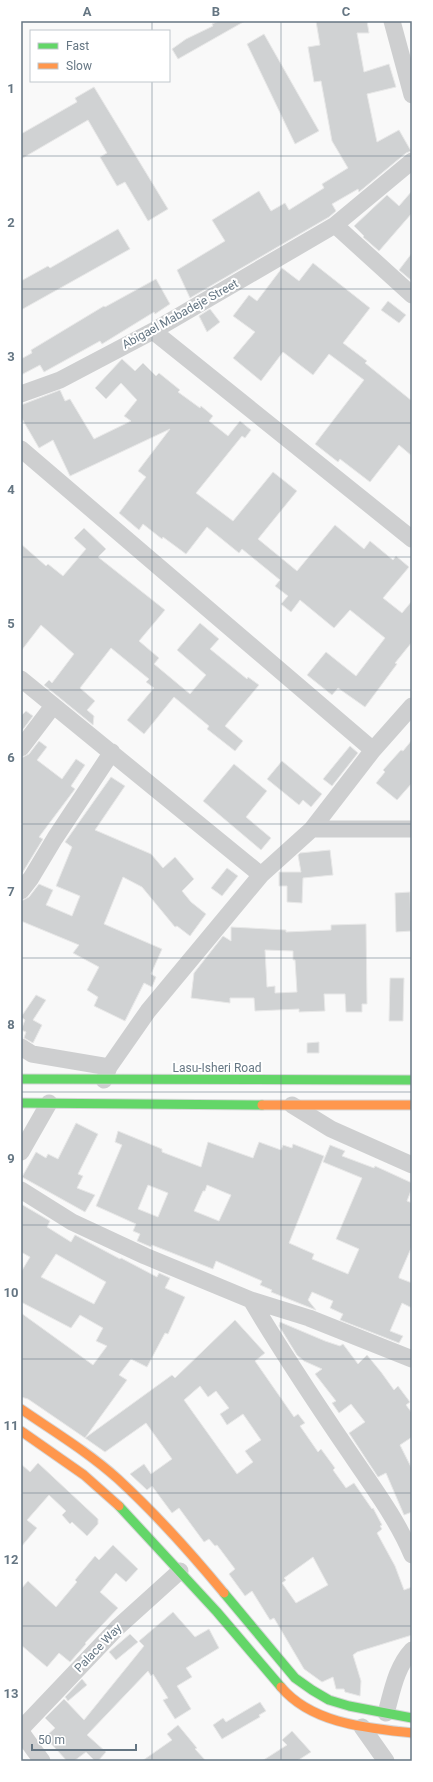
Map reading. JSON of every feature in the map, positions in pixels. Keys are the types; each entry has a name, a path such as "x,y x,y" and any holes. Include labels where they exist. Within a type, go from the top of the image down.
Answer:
{"main road":[{"name":"Lasu-Isheri Road","path":"21,1079 106,1073 412,1080"},
{"path":"21,1103 292,1105 412,1104"},
{"path":"21,1409 96,1461 118,1479 188,1548 295,1678 310,1690 330,1700 412,1718"},
{"path":"21,1431 106,1493 125,1511 217,1612 283,1690 301,1705 322,1716 362,1727 412,1733"}],"street":[{"path":"392,21 412,95"},
{"name":"Abigael Mabadeje Street","path":"21,394 60,380 153,331 335,225 412,160"},
{"path":"335,225 412,295"},
{"path":"153,331 412,539"},
{"path":"21,449 373,750"},
{"path":"21,679 261,875"},
{"path":"21,748 53,706"},
{"path":"21,1047 32,1054 106,1073 148,1011 261,875 312,829 373,750 412,706"},
{"path":"21,891 31,878 55,838 112,752"},
{"path":"312,829 412,828"},
{"path":"21,1152 49,1103"},
{"path":"292,1105 331,1129 412,1165"},
{"path":"21,1190 72,1222 145,1256 252,1300 309,1318 412,1359"},
{"path":"252,1300 284,1355 372,1486 406,1541 412,1555"},
{"name":"Palace Way","path":"21,1729 118,1627 180,1571"},
{"path":"386,1713 394,1684 407,1655 412,1650"},
{"path":"362,1727 386,1761"},
{"path":"21,1732 42,1761"}],"building":[{"path":"219,21 245,21 178,59 172,49 186,39 213,26 212,24"},
{"path":"316,21 367,21 369,33 357,33 364,72 389,64 396,87 367,94 377,142 399,130 411,151 406,153 359,192 358,189 332,204 336,211 329,217 190,298 177,270 225,241 212,220 259,191 271,211 285,203 289,210 324,188 322,184 348,168 332,141 321,81 314,82 308,47 320,45"},
{"path":"264,34 319,131 295,144 247,44"},
{"path":"94,87 168,209 148,221 125,182 117,186 100,157 107,153 88,120 21,159 21,134 77,102 75,98"},
{"path":"412,191 412,213 379,251 363,237 364,236 354,226 387,195 399,206"},
{"path":"118,229 130,249 21,310 21,281 48,266 50,268"},
{"path":"412,253 412,281 399,270"},
{"path":"313,263 370,308 343,343 367,361 365,363 412,401 412,456 399,445 370,482 340,459 338,462 315,444 364,380 329,354 313,375 283,352 261,381 233,358 255,332 233,316 249,295 257,301 282,268 299,281"},
{"path":"156,279 170,304 155,314 154,312 102,344 100,341 44,372 40,365 21,375 21,359 32,353 31,350 104,306 105,307"},
{"path":"388,301 406,315 399,323 381,310"},
{"path":"210,309 220,322 207,332 199,316"},
{"path":"122,359 135,371 143,363 156,376 159,373 180,390 178,392 200,408 201,406 213,416 209,421 228,436 240,421 251,430 245,438 242,436 196,493 233,521 273,472 297,491 258,539 297,571 335,525 364,549 370,541 393,560 396,556 409,567 383,598 402,613 412,601 412,642 395,663 397,664 365,707 338,688 332,695 307,675 326,652 356,676 385,638 350,610 334,628 300,600 291,612 281,604 288,596 275,586 280,580 242,549 239,553 207,527 186,554 163,537 162,539 143,524 139,530 119,513 146,477 138,471 170,429 70,476 53,440 39,448 21,417 21,405 60,390 65,401 70,399 94,439 131,421 124,416 137,400 121,383 106,399 95,388"},
{"path":"84,528 106,549 98,557 165,610 139,641 159,658 154,664 190,694 206,675 177,650 200,623 219,639 210,649 247,679 248,677 259,685 225,726 243,741 235,751 207,729 209,726 174,697 144,734 127,720 154,688 146,682 149,679 111,648 80,688 95,701 87,710 94,716 93,725 44,685 49,680 52,683 74,654 41,625 21,651 21,544 46,566 48,564 63,576 86,549 74,538"},
{"path":"26,711 33,716 21,732 21,716"},
{"path":"412,740 412,783 397,800 376,783 385,772 383,770"},
{"path":"39,741 47,747 37,760 62,779 76,759 85,765 71,786 75,789 39,837 43,839 21,875 21,758 29,754"},
{"path":"350,746 358,753 332,786 323,779"},
{"path":"282,761 322,794 311,807 303,800 299,805 267,779"},
{"path":"234,764 267,791 246,817 271,838 261,850 203,801"},
{"path":"111,777 125,786 95,830 151,854 163,868 175,857 194,879 182,891 191,902 206,914 190,936 177,926 175,927 142,887 123,877 104,924 162,949 151,974 156,977 152,987 144,983 125,1021 94,1006 98,997 87,990 99,967 73,953 79,945 21,921 21,901 29,897 39,884 53,890 46,905 72,916 80,896 56,886 72,847 65,842"},
{"path":"330,850 333,875 303,878 302,903 287,902 287,886 279,886 279,872 301,872 298,855 300,853"},
{"path":"227,868 238,876 222,896 211,888"},
{"path":"410,892 411,931 396,932 395,893"},
{"path":"366,924 367,1004 362,1004 362,1012 346,1012 345,994 324,994 325,1011 299,1012 299,1009 255,1011 254,998 230,998 230,1003 191,998 194,973 223,936 231,941 231,927 286,930 286,932 331,930 331,925","holes":["265,950 293,951 297,992 275,993 275,986 267,987"]},
{"path":"390,978 404,978 403,1021 389,1021"},
{"path":"36,995 46,1000 33,1020 42,1025 33,1043 24,1038 26,1032 21,1030 25,1020 21,1017"},
{"path":"319,1042 319,1053 307,1053 307,1043"},
{"path":"76,1123 98,1134 78,1174 83,1176 77,1188 95,1195 85,1212 22,1177 36,1152 46,1158 48,1154 58,1159"},
{"path":"118,1131 162,1149 162,1152 201,1167 208,1142 253,1158 259,1142 281,1150 283,1145 292,1148 293,1144 324,1156 289,1243 314,1254 312,1259 348,1274 359,1249 336,1239 362,1178 323,1162 330,1145 345,1151 342,1156 374,1168 375,1166 412,1183 412,1188 407,1201 412,1203 412,1246 399,1278 412,1283 412,1308 402,1303 390,1331 403,1336 399,1343 340,1320 343,1314 330,1308 333,1301 312,1292 308,1300 316,1310 271,1292 272,1290 260,1285 262,1281 216,1261 213,1269 152,1245 151,1247 137,1241 140,1234 133,1231 136,1224 96,1206 122,1145 115,1142","holes":["148,1185 168,1193 158,1217 138,1209","207,1185 231,1195 219,1221 194,1211"]},
{"path":"21,1204 50,1221 47,1227 71,1242 75,1235 157,1277 159,1273 170,1278 165,1288 185,1297 168,1334 165,1333 147,1367 131,1359 119,1375 127,1380 85,1438 28,1399 21,1397 21,1313 93,1365 107,1346 96,1341 103,1328 80,1315 71,1328 21,1302 21,1272 30,1257 21,1252","holes":["56,1254 106,1282 94,1304 41,1277"]},
{"path":"235,1320 265,1353 255,1361 294,1417 298,1414 305,1423 300,1426 318,1452 321,1449 335,1468 333,1470 346,1488 354,1483 372,1509 373,1508 382,1525 380,1526 382,1529 377,1533 395,1566 404,1590 412,1587 412,1635 357,1652 353,1655 361,1681 360,1696 345,1692 344,1689 336,1689 333,1677 322,1682 304,1669 274,1618 270,1620 252,1591 245,1596 229,1574 235,1569 217,1545 215,1546 209,1539 204,1542 179,1508 172,1513 152,1486 147,1490 130,1474 144,1464 151,1474 172,1459 146,1423 105,1452 85,1438 172,1375 175,1378","holes":["200,1386 208,1397 216,1391 229,1408 220,1414 227,1425 243,1414 261,1440 245,1451 253,1462 237,1474 184,1400","313,1557 328,1585 296,1603 282,1583 286,1580 284,1578"]},
{"path":"280,1322 325,1341 340,1346 343,1344 358,1364 367,1355 394,1390 398,1386 410,1402 406,1405 412,1413 412,1437 400,1445 412,1469 412,1512 404,1515 386,1473 378,1477 349,1433 365,1422 351,1404 339,1413 332,1403 336,1401 315,1374 322,1369 304,1361 297,1355 279,1326"},
{"path":"38,1463 98,1519 98,1524 87,1536 72,1522 70,1524 62,1515 66,1511 49,1495 27,1520 37,1528 21,1547 21,1464 30,1472"},
{"path":"113,1545 138,1569 126,1582 116,1573 100,1592 118,1608 85,1643 86,1644 70,1662 59,1653 47,1667 21,1645 21,1589 28,1581 56,1607 77,1582 75,1580 95,1556 99,1560"},
{"path":"173,1612 195,1637 209,1629 219,1648 186,1668 192,1677 177,1686 191,1709 175,1719 163,1700 168,1698 153,1674 151,1676 148,1671 87,1735 106,1752 98,1761 95,1761 86,1752 74,1761 67,1761 45,1737 55,1728 45,1718 64,1699 84,1720 144,1646 139,1641"},
{"path":"130,1634 138,1642 116,1660 109,1652"},
{"path":"82,1679 87,1685 68,1701 65,1697"},
{"path":"260,1702 266,1711 259,1715 260,1717 222,1739 213,1725 223,1718 226,1722"},
{"path":"178,1725 197,1748 195,1749 206,1761 142,1761 172,1740 167,1734"},
{"path":"292,1731 311,1752 297,1761 262,1761 287,1745 282,1740"}],"traffic: fast":[{"path":"21,1079 412,1080"},
{"path":"21,1103 262,1105"},
{"path":"119,1506 217,1612 281,1687"},
{"path":"224,1593 295,1678 312,1690 329,1700 349,1706 412,1718"}],"traffic: slow":[{"path":"262,1105 412,1105"},
{"path":"21,1409 107,1469 173,1534 224,1593"},
{"path":"21,1431 84,1475 119,1506"},
{"path":"281,1687 308,1709 324,1716 359,1726 412,1733"}]}
